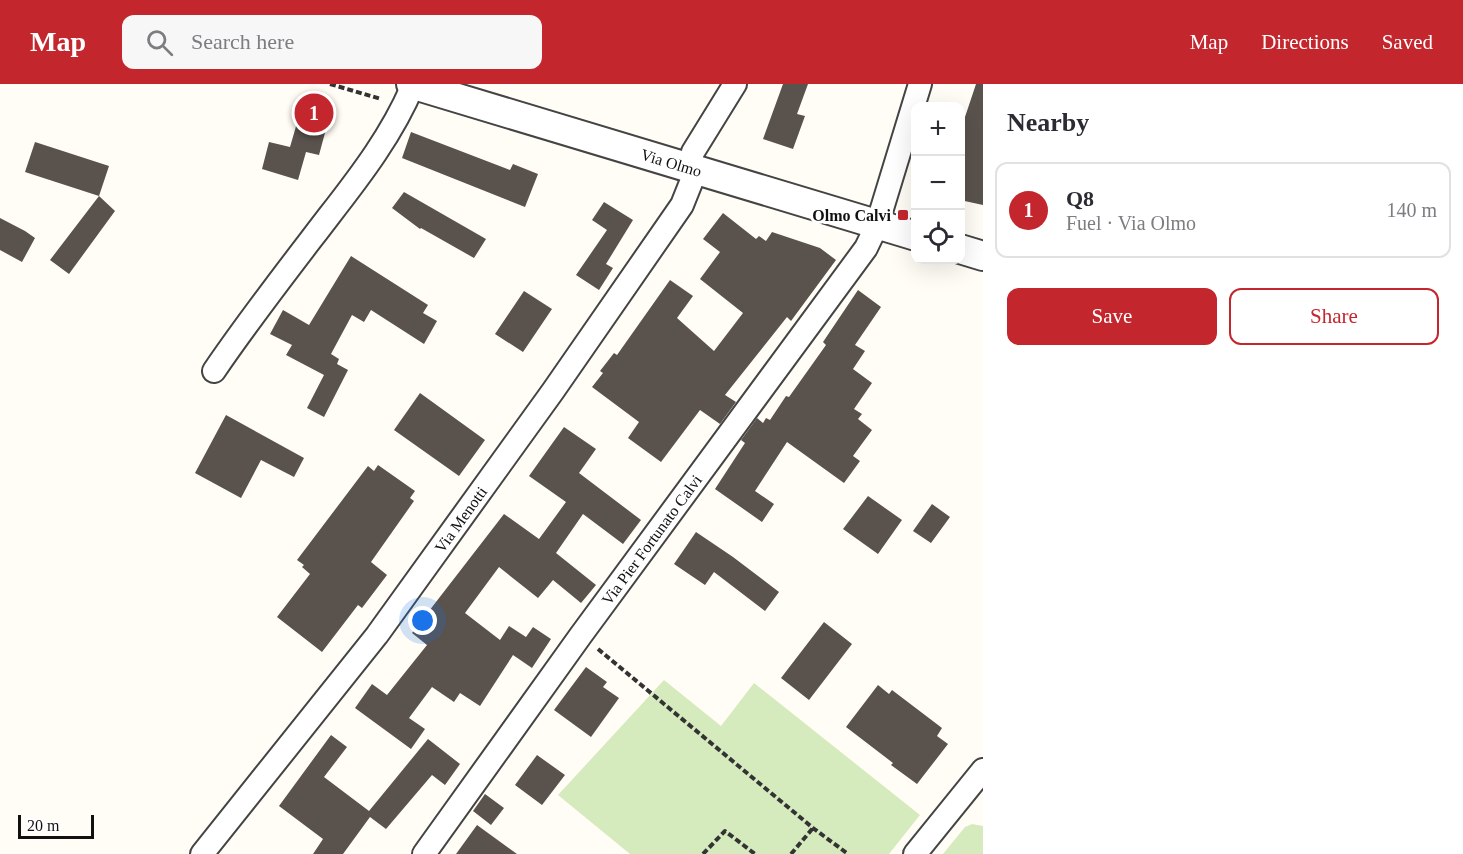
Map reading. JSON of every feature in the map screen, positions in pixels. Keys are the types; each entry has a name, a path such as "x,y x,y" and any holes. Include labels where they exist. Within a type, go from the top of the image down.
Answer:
{"street":[{"name":"Via Olmo","path":"412,84 470,92 692,169 911,235"},
{"path":"214,371 236,338 370,163 405,105 412,84"},
{"name":"Via Menotti","path":"202,854 377,635 553,391 675,215 685,199 692,169 693,152 735,84"},
{"path":"877,225 920,84"},
{"name":"Via Pier Fortunato Calvi","path":"424,854 581,635 866,248 877,225"},
{"path":"965,251 983,256"},
{"path":"915,854 981,777"}],"path":[{"path":"581,635 813,828 848,854"},
{"path":"791,854 813,828"},
{"path":"703,854 725,831 755,854"}],"green space":[{"path":"664,680 721,726 754,683 920,815 889,854 630,854 558,795"},
{"path":"972,824 983,826 983,854 943,854 965,827"}],"building":[{"path":"783,84 808,84 797,114 805,116 793,149 763,139"},
{"path":"976,84 983,84 983,205 965,201 965,117"},
{"path":"304,99 332,107 319,155 306,152 298,180 262,169 269,142 290,147"},
{"path":"411,132 510,170 513,164 538,174 525,207 402,158"},
{"path":"35,142 109,166 99,196 25,172"},
{"path":"404,192 486,239 474,258 420,229 392,208"},
{"path":"99,196 115,211 69,274 50,260"},
{"path":"604,202 633,220 606,264 613,268 599,290 576,275 607,230 592,220"},
{"path":"723,213 756,239 759,236 766,241 772,232 820,248 836,260 791,321 787,317 725,395 736,402 720,424 700,410 661,462 628,438 639,422 592,387 603,373 600,371 614,353 617,355 670,280 693,296 677,318 714,351 743,313 700,279 720,252 703,239"},
{"path":"0,218 35,238 22,262 0,250"},
{"path":"351,256 428,305 423,313 437,321 424,344 371,310 364,322 352,315 331,354 339,359 337,364 348,370 324,417 307,408 324,375 286,355 292,345 270,334 283,310 309,325"},
{"path":"858,290 881,307 855,345 865,351 853,369 872,383 854,409 862,414 858,419 872,430 853,456 860,461 844,483 787,442 755,491 774,504 762,522 715,489 745,443 741,440 757,418 763,423 766,418 770,420 786,396 789,397 826,345 823,342"},
{"path":"524,291 552,309 523,352 495,334"},
{"path":"420,393 485,440 459,476 394,430"},
{"path":"226,415 304,458 294,477 261,460 241,498 195,473"},
{"path":"564,427 596,449 579,473 641,520 623,544 583,514 556,553 596,585 581,603 553,580 538,598 499,567 465,613 500,640 509,626 526,637 533,627 551,639 532,668 513,655 480,706 460,693 454,702 432,687 409,718 425,729 411,749 355,708 372,684 387,695 427,645 412,633 504,514 539,539 566,502 529,476"},
{"path":"378,465 415,491 410,498 414,501 371,562 387,575 362,608 358,605 322,652 277,617 310,574 297,560 368,466 374,471"},
{"path":"868,496 902,520 878,554 843,529"},
{"path":"932,504 950,517 931,543 913,531"},
{"path":"696,532 779,592 765,611 714,572 705,585 674,564"},
{"path":"824,622 852,644 809,700 781,678"},
{"path":"586,667 607,682 603,687 619,698 591,737 554,710"},
{"path":"878,685 889,694 892,690 942,728 937,736 948,744 917,784 846,727"},
{"path":"331,735 347,747 324,777 369,811 428,739 460,764 445,785 432,775 386,829 370,817 343,854 313,854 323,839 279,806"},
{"path":"537,755 565,775 542,805 515,785"},
{"path":"485,794 504,808 491,825 473,811"},
{"path":"477,825 517,854 456,854"}],"place":[{"name":"Q8","path":"314,113"},
{"name":"Olmo Calvi","path":"903,215"}]}
